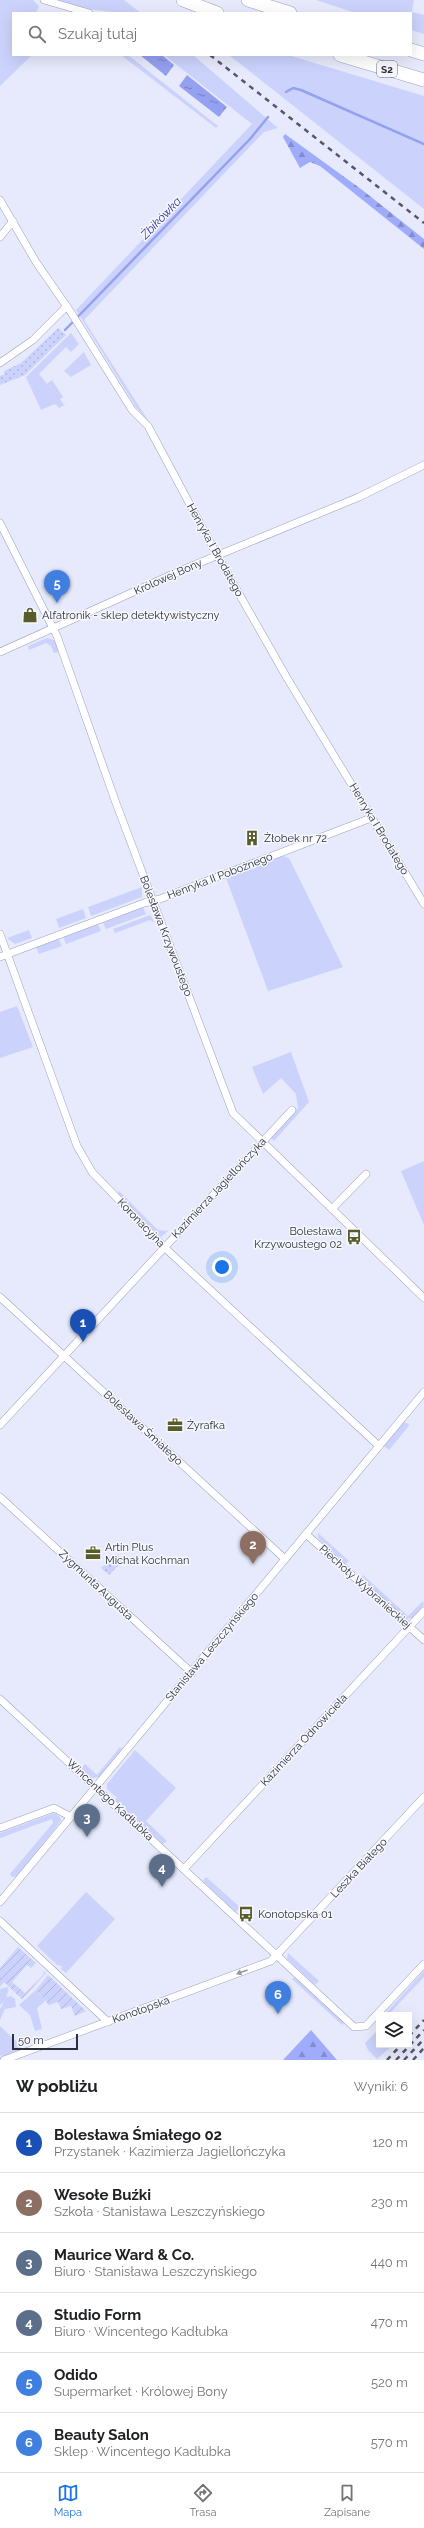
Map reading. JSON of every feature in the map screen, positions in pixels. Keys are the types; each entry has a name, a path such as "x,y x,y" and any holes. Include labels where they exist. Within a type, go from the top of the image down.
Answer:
{"highway":[{"path":"183,0 214,12"},
{"path":"248,0 287,12"},
{"path":"412,50 424,54"},
{"name":"S2","path":"345,57 424,80"}],"street":[{"path":"44,0 86,12"},
{"name":"Henryka I Brodatego","path":"0,200 36,262 67,306 132,410 148,426 217,555 371,818 424,904"},
{"path":"0,237 13,221"},
{"path":"0,363 33,340 67,306"},
{"name":"Królowej Bony","path":"1,649 54,628 217,555 359,497 424,466"},
{"name":"Bolesława Krzywoustego","path":"0,523 54,628 153,902 233,1113 261,1143 424,1298"},
{"name":"Henryka II Pobożnego","path":"0,957 144,903 153,902 371,818"},
{"name":"Koronacyjna","path":"0,934 77,1146 87,1165 164,1247 379,1446"},
{"name":"Kazimierza Jagiellończyka","path":"0,1425 292,1110"},
{"path":"332,1209 366,1174"},
{"name":"Bolesława Śmiałego","path":"0,1297 285,1559"},
{"name":"Stanisława Leszczyńskiego","path":"0,1902 424,1392"},
{"name":"Zygmunta Augusta","path":"0,1497 192,1672"},
{"name":"Piechoty Wybranieckiej","path":"306,1534 424,1640"},
{"name":"Kazimierza Odnowiciela","path":"184,1869 424,1611"},
{"name":"Wincentego Kadłubka","path":"0,1699 349,2023 362,2028 369,2023 424,1964"},
{"name":"Leszka Białego","path":"278,1956 424,1797"},
{"path":"0,1828 54,1808 71,1817"},
{"path":"0,1921 108,2022"},
{"name":"Konotopska","path":"4,2060 264,1965 278,1956"}],"shaded area":[{"path":"0,0 33,0 39,6 36,12 12,12 12,56 31,56 0,86"},
{"path":"54,0 124,0 140,12 97,10"},
{"path":"316,0 414,0 412,12 353,12"},
{"path":"412,12 424,15 424,34 412,30"},
{"path":"122,56 129,56 218,126 216,128"},
{"path":"165,56 194,56 278,128 264,132 84,320 151,425 136,407 76,310 252,124"},
{"path":"230,56 291,56 424,96 424,209"},
{"path":"58,328 66,335 25,375 0,385 0,376 5,374 4,371 21,363"},
{"path":"71,333 79,344 71,352 66,347 39,374 47,384 52,380 63,397 60,399 64,405 67,404 59,408 55,404 41,410 26,377"},
{"path":"84,352 91,365 71,377 64,371"},
{"path":"47,638 55,640 59,652 54,653 51,646 46,643 29,650 28,646"},
{"path":"283,856 289,858 343,967 268,991 226,878"},
{"path":"142,887 142,897 91,916 88,907"},
{"path":"143,907 146,914 106,929 103,923"},
{"path":"83,909 86,918 59,928 56,919"},
{"path":"150,915 155,923 150,920 115,933 113,929"},
{"path":"98,924 101,931 66,944 63,937"},
{"path":"29,930 32,938 15,944 7,938"},
{"path":"59,939 62,946 39,954 36,947"},
{"path":"17,1006 33,1047 0,1058 0,1012"},
{"path":"291,1052 309,1102 274,1141 271,1138 298,1108 296,1094 281,1078 263,1094 252,1067"},
{"path":"424,1161 424,1225 401,1171"},
{"path":"119,1191 158,1230 168,1231 161,1237 118,1194"},
{"path":"404,1422 409,1424 408,1427 389,1450 384,1446"},
{"path":"318,1533 349,1561 346,1564 318,1538"},
{"path":"117,1554 123,1561 109,1575 101,1568"},
{"path":"363,1575 408,1616 423,1601 424,1605 412,1618 405,1619 360,1578"},
{"path":"120,1747 122,1749 99,1777 92,1778 81,1768 85,1764 97,1775"},
{"path":"135,1750 176,1788 146,1821 167,1841 163,1844 115,1800 117,1798 107,1789 107,1784"},
{"path":"54,1813 60,1817 61,1821 17,1876 12,1877 10,1874 53,1823 52,1819 0,1838 0,1833"},
{"path":"206,1877 240,1907 236,1912 203,1881"},
{"path":"86,1892 115,1919 66,1973 61,1969 62,1966 57,1965 37,1946"},
{"path":"18,1947 36,1963 31,1968 27,1965 12,1982 25,1993 44,1974 43,1970 46,1973 22,1999 4,1982 0,1987 0,1968"},
{"path":"288,1953 319,1981 315,1985 287,1959"},
{"path":"424,1971 424,1977 391,2012 387,2012"},
{"path":"48,1975 86,2011 75,2016 71,2006 61,2009 58,2002 49,2005 36,1990"},
{"path":"294,1977 344,2023 342,2025 292,1979"},
{"path":"7,1987 9,1990 6,1997 11,1996 15,1999 16,2007 5,2009 0,2020 0,2009 4,2002 0,2005 0,1989"},
{"path":"36,1990 45,2001 37,2008 42,2029 35,2031 30,2015 19,2005"},
{"path":"0,2026 21,2046 20,2051 4,2057 0,2055"},
{"path":"376,2032 376,2048 390,2048 377,2059 368,2050 365,2043"}],"green space":[{"path":"285,134 361,189 424,239 424,249 320,166 310,162 300,168 283,137"},
{"path":"311,2030 337,2060 283,2060"}],"water":[{"path":"141,56 163,56 174,65 166,76"},
{"path":"187,75 227,107 219,117 179,86"}],"waterway":[{"name":"Żbikówka","path":"286,92 293,88 301,90 424,144"},
{"name":"Żbikówka","path":"65,330 250,139 268,117"}],"railway":[{"path":"211,56 424,223"},
{"path":"412,2033 424,2020"},
{"path":"396,2060 424,2030"},
{"path":"404,2060 424,2039"},
{"path":"387,2060 398,2048"},
{"path":"413,2060 424,2048"}],"place":[{"name":"Odido","path":"57,603"},
{"name":"Alfatronik - sklep detektywistyczny","path":"30,615"},
{"name":"Żłobek nr 72","path":"252,838"},
{"name":"Bolesława Krzywoustego 02","path":"354,1237"},
{"name":"Bolesława Śmiałego 02","path":"83,1342"},
{"name":"Żyrafka","path":"175,1425"},
{"name":"Artin Plus Michał Kochman","path":"93,1553"},
{"name":"Wesołe Buźki","path":"253,1564"},
{"name":"Maurice Ward & Co.","path":"87,1837"},
{"name":"Studio Form","path":"162,1887"},
{"name":"Konotopska 01","path":"246,1914"},
{"name":"Beauty Salon","path":"278,2014"}]}
